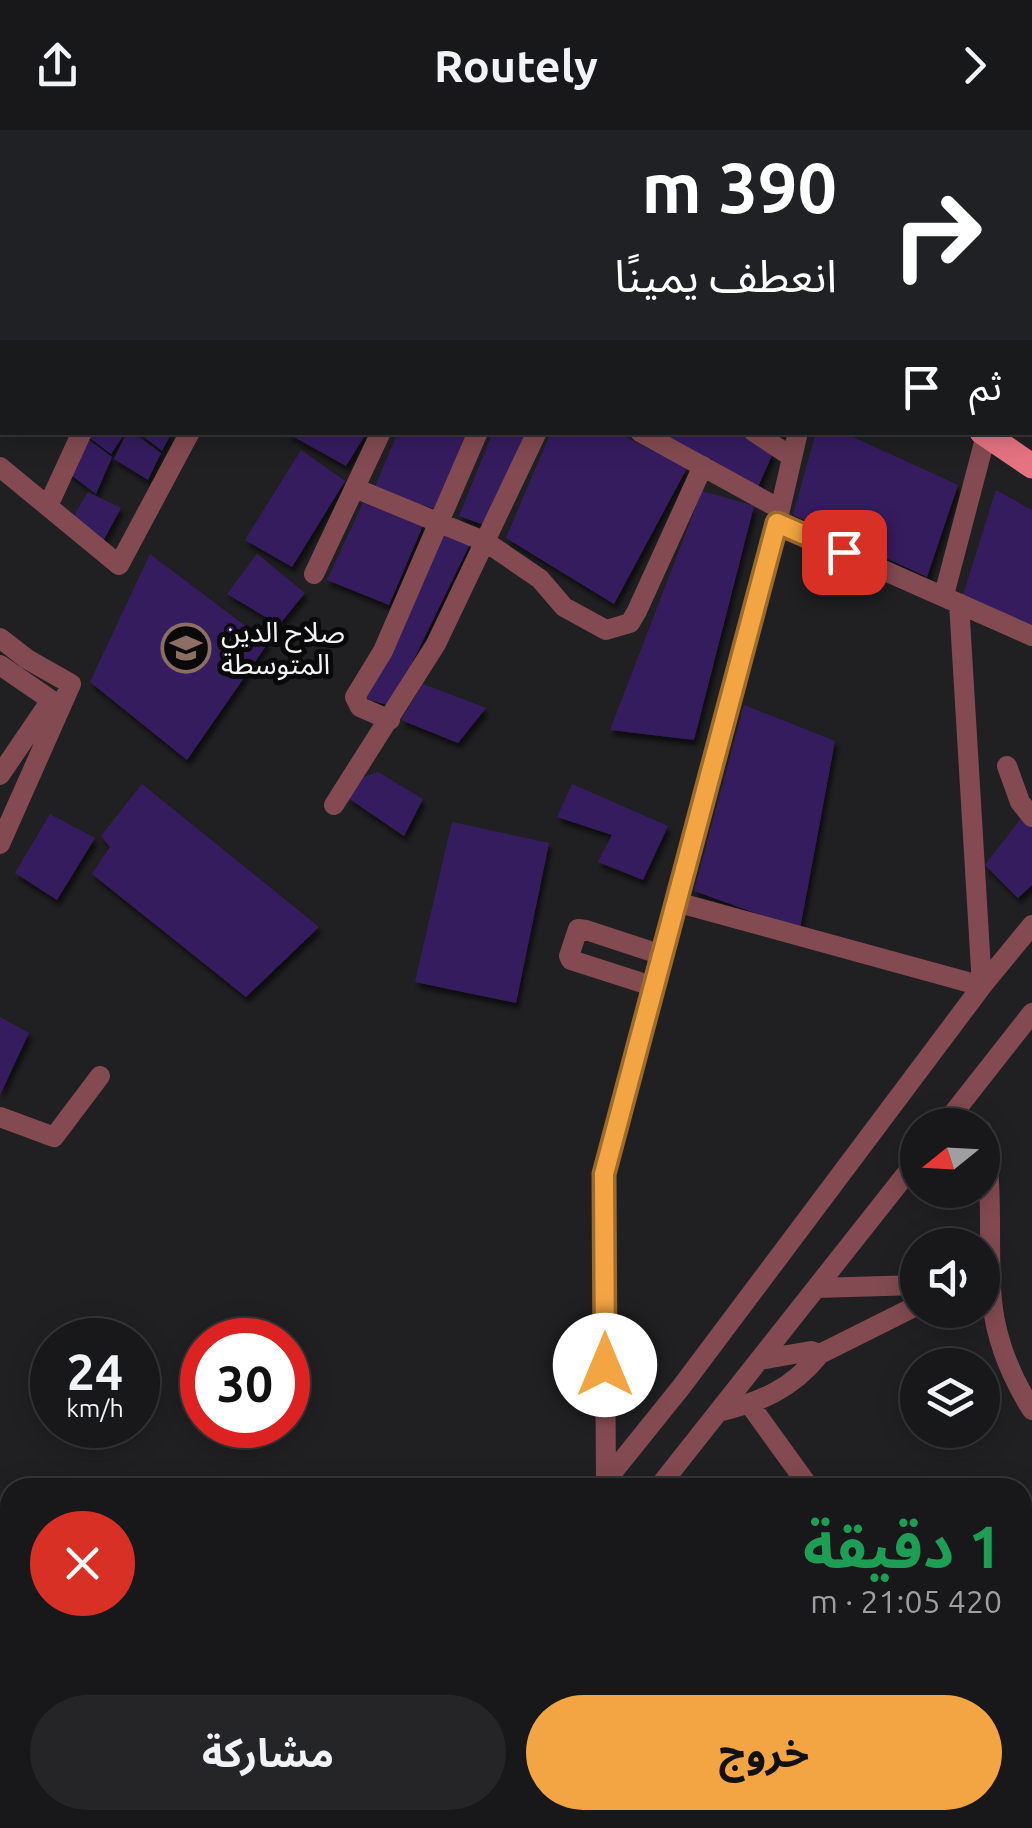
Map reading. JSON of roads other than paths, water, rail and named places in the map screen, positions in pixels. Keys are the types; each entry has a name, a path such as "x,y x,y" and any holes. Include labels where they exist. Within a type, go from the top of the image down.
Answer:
{"main road":[{"path":"986,435 1032,466"}],"street":[{"path":"48,506 81,435"},
{"path":"0,467 119,565 188,435"},
{"path":"314,574 380,435"},
{"path":"390,720 360,706 355,696 383,651 477,435"},
{"path":"334,805 436,644 536,435"},
{"path":"646,435 703,466 779,516 1032,636"},
{"path":"759,435 792,457"},
{"path":"603,1478 604,1174 797,435"},
{"path":"982,986 952,600 984,435"},
{"path":"357,488 486,542 540,578 564,607 606,630 630,622 637,612 703,466"},
{"path":"0,638 72,684 0,844"},
{"path":"0,664 51,700 0,776"},
{"path":"1007,766 1020,802 1032,817"},
{"path":"676,902 982,986"},
{"path":"608,1478 1032,925"},
{"path":"652,986 571,960 576,930 602,934 662,955"},
{"path":"958,1108 1032,1013"},
{"path":"0,1117 54,1137 100,1076"},
{"path":"971,1091 976,1108"},
{"path":"666,1478 900,1182"},
{"path":"992,1208 992,1302 1004,1353 1032,1410"},
{"path":"816,1288 900,1285"},
{"path":"718,1412 778,1393 820,1354 900,1314"},
{"path":"759,1360 811,1351 820,1354"},
{"path":"750,1405 803,1478"}],"place":[{"name":"صلاح الدين المتوسطة","path":"186,648"}]}
